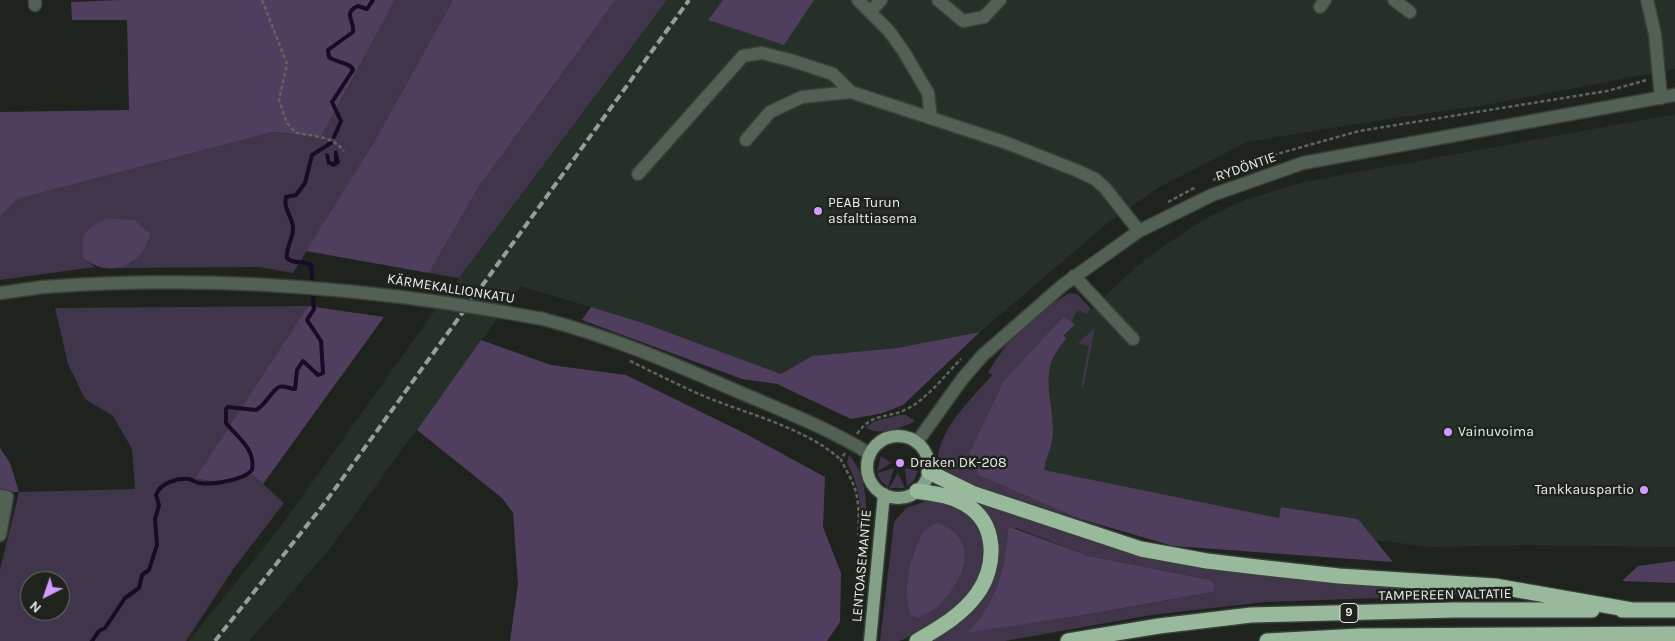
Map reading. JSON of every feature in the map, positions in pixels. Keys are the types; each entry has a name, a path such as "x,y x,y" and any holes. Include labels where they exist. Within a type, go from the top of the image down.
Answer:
{"highway":[{"path":"929,472 972,493 1107,539 1158,552 1207,561 1339,576 1495,586 1632,610"},
{"path":"917,491 946,496 966,504 986,527 992,543 990,565 977,594 949,621 917,641"},
{"name":"TAMPEREEN VALTATIE","path":"1068,641 1159,626 1251,615 1454,610 1675,610"},
{"path":"1521,641 1568,633"},
{"name":"9","path":"1267,641 1360,636 1568,633 1675,634"}],"main road":[{"path":"905,437 917,442 928,458 929,472 917,491 904,497 884,494 872,482 868,474 870,454 881,441 889,438 905,437"},
{"name":"LENTOASEMANTIE","path":"870,641 867,614 884,494"}],"street":[{"path":"858,0 871,11 898,42 928,94 931,118"},
{"path":"871,11 881,0"},
{"path":"938,0 963,21 984,18 1000,0"},
{"path":"1394,0 1410,12"},
{"path":"1652,1 1661,98"},
{"path":"638,174 743,56 762,53 833,74 851,92"},
{"path":"746,140 770,112 802,96 851,92 1006,143 1095,179 1138,231"},
{"name":"RYDÖNTIE","path":"917,442 952,392 983,355 1074,276 1138,231 1212,195 1303,163 1675,95"},
{"path":"1074,276 1133,339"},
{"name":"KÄRMEKALLIONKATU","path":"0,293 43,287 160,281 293,286 373,292 426,299 542,319 624,343 851,442 870,454"},
{"path":"0,535 3,497"}],"path":[{"path":"262,0 287,64 279,100 287,123 296,133 332,140 339,144 344,151"},
{"path":"1207,183 1277,154 1360,131 1607,91 1641,82"},
{"path":"1166,203 1198,187"},
{"path":"841,460 851,442 866,422 906,409 919,401 963,358"},
{"path":"625,359 705,396 792,431 818,444 841,460 855,490 858,509 857,590 867,614"}],"shaded area":[{"path":"120,0 395,0 321,137 273,132 18,199 0,216 0,112 129,110 127,20 72,20 71,2"},
{"path":"395,0 453,0 374,142 293,273 259,267 118,268 135,262 84,259 95,267 0,280 0,216 18,199 273,132 321,137"},
{"path":"453,0 616,0 480,185 429,273 306,251 374,142"},
{"path":"616,0 667,0 459,278 429,273 480,185"},
{"path":"667,0 723,0 708,20 783,44 814,0 1675,0 1675,69 1480,106 1247,142 1158,188 1109,222 980,332 897,348 812,356 781,374 643,323 521,286 329,550 249,641 189,641 284,522 430,317"},
{"path":"723,0 814,0 784,45 708,20"},
{"path":"1675,114 1675,547 1526,545 1432,547 1364,539 1359,519 1282,507 1279,518 1044,470 1053,433 1047,381 1055,351 1066,339 1064,336 1075,325 1071,322 1078,310 1086,314 1145,259 1203,220 1242,201 1303,182"},
{"path":"337,150 340,163 334,167 327,164 325,153 329,154 330,161 334,162 334,151"},
{"path":"107,218 134,220 150,233 141,254 125,266 105,268 84,259 82,243 85,233"},
{"path":"1069,293 1077,294 1091,309 1086,314 1078,310 1071,322 1064,317 978,475 1077,518 952,478 938,466 942,441 948,428 992,375 988,372 1008,342 1046,308"},
{"path":"308,306 195,478 220,483 253,475 284,503 234,568 186,641 0,641 0,570 19,492 135,489 132,449 113,416 85,399 68,364 55,308"},
{"path":"308,306 384,317 263,484 253,475 220,483 195,478"},
{"path":"591,307 643,323 781,374 812,356 897,348 980,332 903,405 883,413 851,419 777,384 742,379 582,320"},
{"path":"1064,316 1075,325 1064,335 1066,339 1057,351 1049,373 1053,432 1044,470 1279,518 1281,507 1358,519 1393,562 1173,546 1077,518 978,475 969,454 1004,381"},
{"path":"1095,328 1083,389 1081,388 1089,346 1078,343"},
{"path":"481,340 551,365 626,375 746,434 825,477 823,527 841,573 840,622 827,641 510,641 518,584 513,513 502,498 417,430"},
{"path":"906,415 915,421 897,429 883,431 871,430 866,427 875,421"},
{"path":"0,448 10,463 19,492 0,492"},
{"path":"849,455 861,476 866,500 866,525 863,549 860,549 860,505 856,484 847,463"},
{"path":"881,456 891,463 877,472"},
{"path":"894,468 888,487 881,481 877,473"},
{"path":"905,468 918,471 914,480 907,487"},
{"path":"898,473 905,488 889,488"},
{"path":"974,498 1056,530 1109,547 1158,558 1420,588 1494,594 1265,602 1151,615 1005,641 927,641 995,565 972,502","holes":["1016,528 1089,556 1206,579 1215,587 1213,592 1090,614 967,632 986,610 998,586 1005,559 1008,530"]},
{"path":"926,501 950,505 961,510 971,518 979,529 983,540 985,552 983,563 973,586 966,596 949,612 902,640 880,641 894,522 906,508"},
{"path":"937,523 951,530 960,539 964,550 964,561 961,573 947,596 936,608 918,618 910,614 907,593 909,571 915,550 924,530"},
{"path":"1010,527 1089,556 1206,579 1213,582 1215,587 1213,592 1090,614 966,633 985,611 992,599 1001,573"},
{"path":"1675,561 1675,583 1622,581 1638,566"}],"waterway":[{"path":"334,137 341,121 332,102 353,70 349,65 329,57 328,50 353,32 350,18 351,11 358,6 367,9 373,0"},
{"path":"92,641 99,631 105,628 125,598 139,588 142,575 149,570 157,545 155,519 159,505 156,495 161,487 174,480 184,479 199,483 228,481 242,477 252,470 251,456 245,444 226,423 226,409 228,407 256,410 279,387 295,389 297,370 303,361 318,375 323,373 321,341 307,320 314,309 311,265 287,258 293,227 285,201 286,197 296,195 305,183 312,155 331,143"}],"railway":[{"path":"215,641 324,504 689,0"}],"place":[{"name":"PEAB Turun asfalttiasema","path":"818,211"},
{"name":"Vainuvoima","path":"1448,432"},
{"name":"Draken DK-208","path":"900,463"},
{"name":"Tankkauspartio","path":"1644,490"}]}
